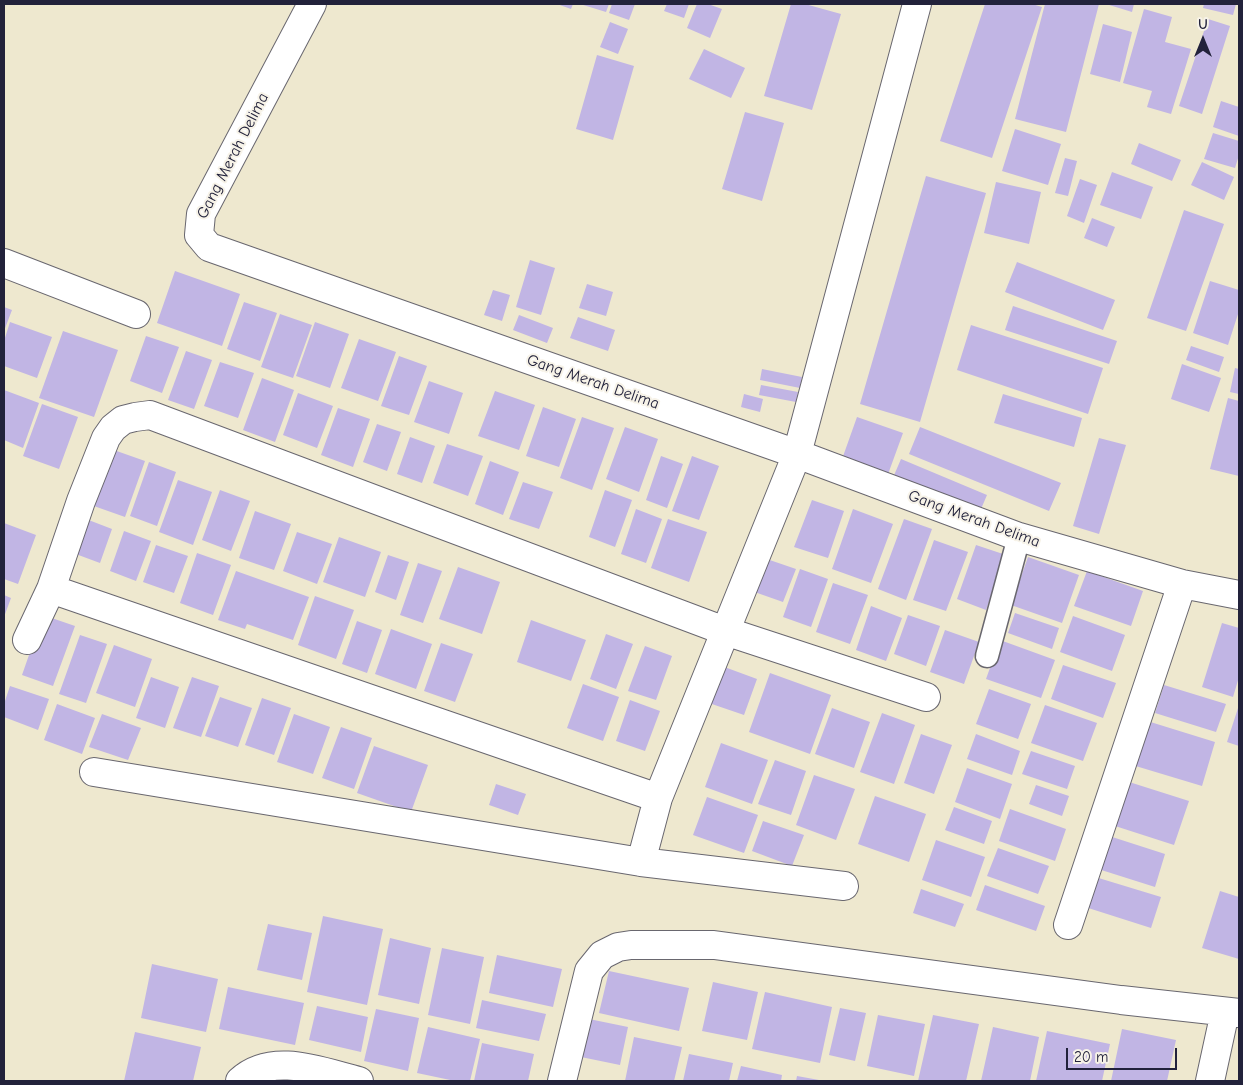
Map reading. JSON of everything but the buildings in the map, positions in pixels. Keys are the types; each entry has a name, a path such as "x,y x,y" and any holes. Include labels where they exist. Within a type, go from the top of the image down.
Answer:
{"street":[{"name":"Gang Merah Delima","path":"312,4 201,214 199,235 209,247 797,454 1019,537 1182,584 1239,595"},
{"path":"641,862 658,798 797,454 917,4"},
{"path":"4,263 136,314"},
{"path":"27,640 51,589 81,501 106,438 113,428 123,420 150,416 724,631 926,697"},
{"path":"1068,925 1182,584"},
{"path":"51,589 658,798"},
{"path":"94,772 641,862 844,886"},
{"path":"562,1081 589,971 602,955 618,947 631,945 714,945 1232,1013 1210,1081"},
{"path":"240,1081 272,1065 305,1067 359,1081"}],"lane":[{"path":"987,656 1019,537"}]}
